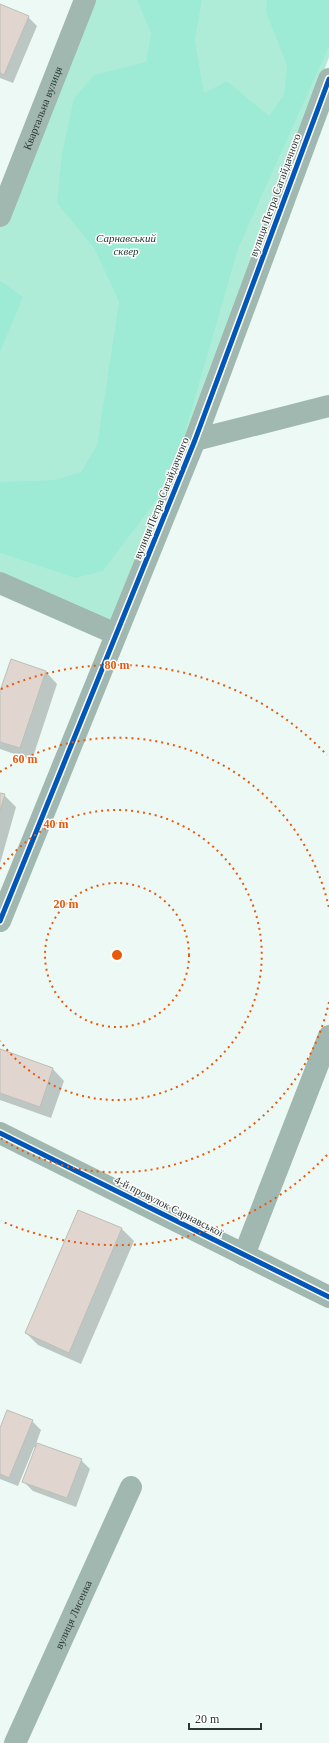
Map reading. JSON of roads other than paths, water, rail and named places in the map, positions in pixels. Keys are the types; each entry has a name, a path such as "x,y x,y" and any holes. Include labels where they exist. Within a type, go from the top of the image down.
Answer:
{"street":[{"name":"Квартальна вулиця","path":"0,216 84,0"},
{"name":"вулиця Петра Сагайдачного","path":"0,921 195,440 329,79"},
{"path":"195,440 329,406"},
{"path":"0,583 116,634"},
{"path":"244,1255 329,1036"},
{"name":"4-й провулок Сарнавської","path":"0,1133 329,1297"},
{"name":"вулиця Лисенка","path":"15,1743 131,1487"}],"park label":[{"name":"Сарнавський сквер","path":"126,244"}]}
